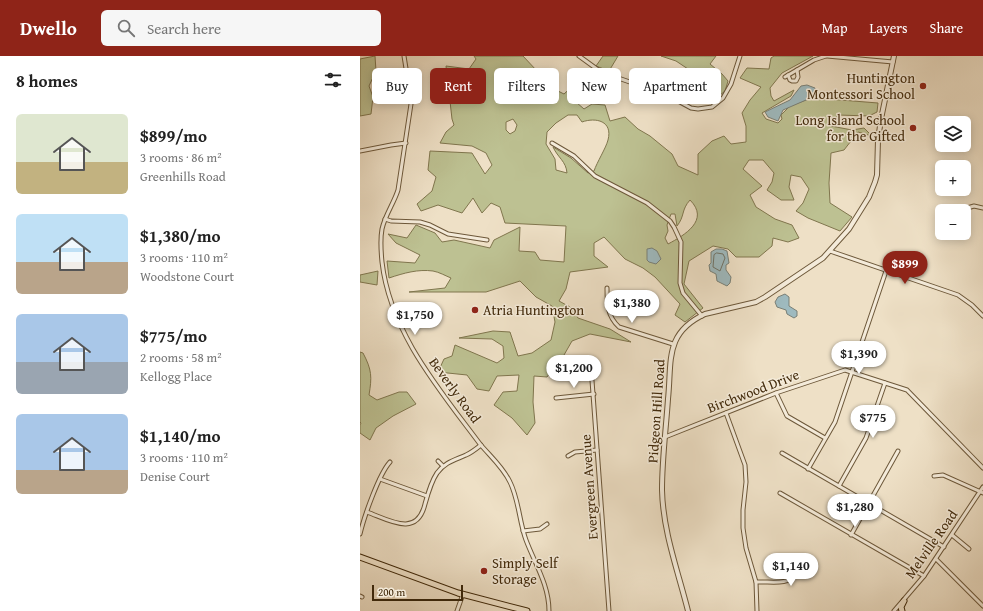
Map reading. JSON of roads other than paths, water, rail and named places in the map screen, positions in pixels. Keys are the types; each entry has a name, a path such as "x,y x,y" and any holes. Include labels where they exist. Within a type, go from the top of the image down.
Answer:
{"main road":[{"path":"360,557 463,594 527,611"},
{"path":"902,611 901,607 904,601"}],"street":[{"name":"Beverly Road","path":"404,56 410,100 406,143 396,195 385,219 381,236 382,264 388,293 395,314 422,364 481,445 510,481 517,502 523,532 546,590 549,611"},
{"path":"579,56 601,72 668,95 691,108 698,109 712,107 723,98 731,84 740,56"},
{"path":"797,70 798,77 796,81 792,82 786,76 814,60 826,56 893,62"},
{"name":"Pidgeon Hill Road","path":"688,611 673,561 666,527 662,490 670,386 670,356 673,344 691,322 702,316 756,302 817,264 854,222 872,191 877,175 878,140 881,119 894,56"},
{"path":"360,151 406,143"},
{"path":"552,143 574,156 595,176 647,203 670,221 681,242 680,284 683,292 702,316"},
{"path":"971,207 983,208"},
{"path":"385,219 392,221 420,222 448,234 487,240"},
{"path":"830,251 958,296 978,310 983,316"},
{"path":"808,469 835,422 886,271"},
{"path":"606,288 609,311 613,320 619,327 673,344"},
{"name":"Evergreen Avenue","path":"588,363 591,367 594,394 610,611"},
{"name":"Birchwood Drive","path":"665,437 776,394 845,370 906,390 983,468"},
{"path":"839,486 866,438 885,383"},
{"path":"556,398 594,394"},
{"path":"776,394 787,416 825,438"},
{"path":"726,413 745,464 746,482 743,528 746,548 756,582 757,611"},
{"path":"367,512 397,524 409,524 420,518 434,479 443,466 466,455 481,445"},
{"path":"568,456 575,452 597,450"},
{"path":"851,535 898,451"},
{"path":"782,453 944,547"},
{"path":"438,461 443,466"},
{"path":"360,534 380,479 390,462"},
{"path":"934,476 943,475 982,492 983,497"},
{"path":"380,479 427,496"},
{"name":"Melville Road","path":"894,611 924,576 982,492 983,487"},
{"path":"780,493 924,576"},
{"path":"523,532 540,529 547,524"},
{"path":"952,535 969,549"},
{"path":"756,582 780,582 791,579 798,574 809,558"},
{"path":"936,559 983,606"},
{"path":"457,611 463,594"}],"water":[{"path":"807,85 815,88 816,93 813,97 783,110 778,121 768,117 765,112 790,100 801,86"},
{"path":"652,248 657,251 661,259 656,264 647,260 647,249"},
{"path":"716,249 727,251 729,263 726,265 726,270 731,277 730,283 727,286 717,281 716,274 710,271 709,265 711,263 711,252"},
{"path":"785,294 789,297 789,306 797,311 797,316 794,318 787,314 786,310 777,307 775,302 778,297"}],"place":[{"name":"Huntington Montessori School","path":"923,86"},
{"name":"Long Island School for the Gifted","path":"913,128"},
{"name":"Atria Huntington","path":"475,310"},
{"name":"Simply Self Storage","path":"484,571"}]}
